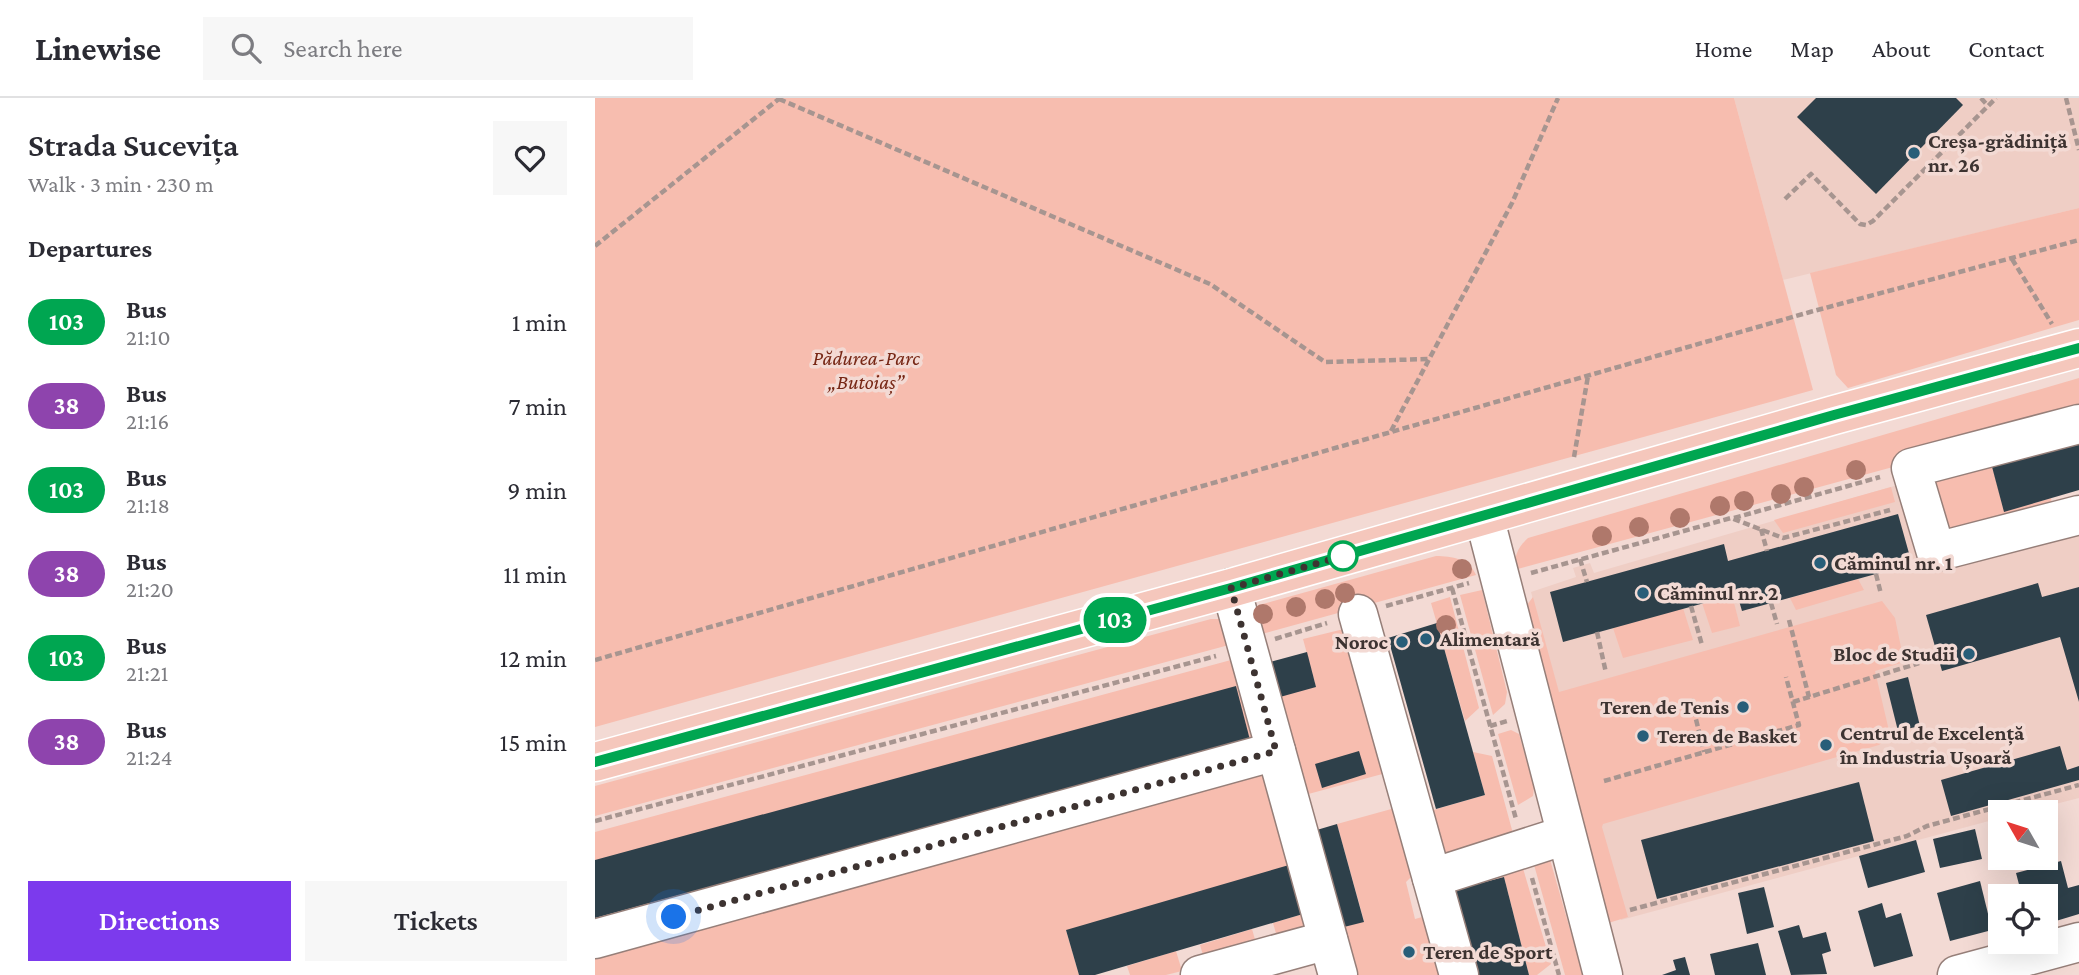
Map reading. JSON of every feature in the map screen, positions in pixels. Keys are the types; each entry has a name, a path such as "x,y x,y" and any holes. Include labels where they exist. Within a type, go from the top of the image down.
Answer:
{"main road":[{"path":"595,762 1231,588 1834,415 2074,350"}],"street":[{"path":"2079,424 1916,485 1936,552 2079,515"},
{"path":"1484,516 1602,975"},
{"path":"1200,975 1333,958 1231,588"},
{"path":"1358,614 1459,975"},
{"path":"595,939 1276,751"},
{"path":"1432,878 1566,835"},
{"path":"1957,975 2079,942"}],"path":[{"path":"1390,432 1512,203 1558,98"},
{"path":"1980,98 1988,106"},
{"path":"1785,199 1811,174 1860,224 1866,225 1996,98"},
{"path":"2066,98 2079,150"},
{"path":"595,246 780,99 1210,284 1325,362 1429,359"},
{"path":"595,660 1589,375 2079,240"},
{"path":"2012,259 2074,350"},
{"path":"1571,468 1589,375"},
{"path":"595,821 1246,648 1452,588 1580,559 1731,519 1916,485"},
{"path":"1731,519 1783,538 1916,485"},
{"path":"1761,529 1767,551"},
{"path":"1580,559 1587,582"},
{"path":"1876,574 1881,594"},
{"path":"1452,588 1559,975"},
{"path":"1771,603 1777,624"},
{"path":"1691,606 1702,645"},
{"path":"1789,620 1809,697"},
{"path":"1597,632 1606,673"},
{"path":"1793,702 1919,663"},
{"path":"1604,781 1800,725 1786,677"},
{"path":"1691,699 1704,752"},
{"path":"1630,910 1894,839 1927,826 2079,785"}],"shaded area":[{"name":"Creșa-grădiniță nr. 26","path":"1734,98 2079,98 2079,208 1783,280"},
{"name":"Centrul de Excelență în Industria Ușoară","path":"1908,482 2079,531 2079,798 2058,803 2058,800 1988,800 1988,821 1621,920 1531,592 1576,577 1573,568 1590,563 1594,573"}],"green space":[{"name":"Pădurea-Parc „Butoiaș”","path":"595,98 1734,98 1813,390 595,727"},
{"path":"2079,208 2079,320 1848,388 1836,375 1810,273"},
{"path":"2079,378 2079,411 1915,461 1514,570 1517,552 1528,538"},
{"path":"1991,463 2005,511 2051,498 2053,511 1950,534 1936,518 1935,478"},
{"path":"1891,487 1895,502 1783,533 1774,520"},
{"path":"1436,556 1459,560 1469,565 1476,575 1258,635 1256,609 1259,605"},
{"path":"1858,579 1864,590 1796,610 1790,598"},
{"path":"1482,590 1507,692 1505,704 1493,715 1460,595"},
{"path":"1732,595 1740,626 1712,633 1702,603"},
{"path":"1450,597 1479,708 1465,721 1431,603"},
{"path":"1533,597 1559,692 1882,601 1895,618 1904,662 1875,671 1890,735 1879,745 1603,824 1628,917 1605,924 1517,618"},
{"path":"1683,608 1693,640 1623,658 1613,628"},
{"path":"1211,619 1222,619 1240,642 595,816 595,786"},
{"path":"1352,627 1416,872 1406,882 1415,919 1437,913 1453,975 1349,975 1336,929 1364,921 1337,824 1395,808 1386,773 1301,796 1270,662 1316,687 1303,639"},
{"path":"1242,657 1255,742 595,860 595,832"},
{"path":"1511,730 1519,734 1534,787 1533,796 1518,805 1498,734"},
{"path":"1473,752 1492,756 1515,841 1437,864 1423,813 1485,795"},
{"path":"1246,768 1269,775 1313,926 1279,944 1273,923 1303,914 1066,930 1079,975 595,975 595,947"},
{"path":"1547,849 1583,975 1565,975 1531,854"},
{"path":"1520,858 1551,964 1537,975 1529,975 1504,877 1455,890"},
{"path":"1252,929 1258,950 1206,965 1200,945"},
{"path":"1176,951 1182,971 1166,975 1130,975 1127,966"}],"building":[{"path":"1816,98 1956,98 1963,105 1876,194 1797,117"},
{"path":"2079,438 2079,490 2004,512 1991,463"},
{"path":"1898,514 1912,564 1742,611 1737,594 1563,642 1550,592 1724,544 1728,561"},
{"name":"Bloc de Studii","path":"2038,583 2042,597 2079,587 2079,702 2060,637 1942,671 1926,615"},
{"path":"1437,623 1485,795 1436,809 1388,638"},
{"path":"1307,652 1316,687 1280,697 1270,662"},
{"path":"1908,677 1920,726 1898,731 1886,683"},
{"path":"1236,686 1250,740 595,918 595,860"},
{"path":"2060,746 2067,770 2079,766 2079,780 2008,800 1988,800 1988,806 1951,816 1941,780"},
{"path":"1359,751 1366,774 1322,788 1315,764"},
{"path":"1859,782 1874,841 1657,899 1641,840"},
{"path":"1337,824 1364,922 1336,929 1310,832"},
{"path":"1975,829 1982,859 1940,868 1933,839"},
{"path":"1916,840 1925,872 1868,888 1859,856"},
{"path":"2061,861 2068,888 2079,885 2079,914 2058,920 2058,884 2019,884 2016,873 2027,870 2058,870 2058,862"},
{"path":"1289,865 1303,914 1095,975 1079,975 1066,930"},
{"path":"1504,877 1529,975 1476,975 1455,890"},
{"path":"1980,881 1988,914 1988,931 1950,941 1937,893"},
{"path":"1764,887 1774,927 1747,934 1738,893"},
{"path":"1882,903 1886,918 1901,913 1913,956 1874,967 1858,911"},
{"path":"1799,925 1803,938 1826,932 1831,951 1822,954 1827,974 1791,975 1778,931"},
{"path":"1758,943 1766,975 1715,975 1710,954"},
{"path":"1685,957 1690,975 1662,975 1676,970 1673,960"}],"bus line":[{"name":"103","path":"595,762 1231,588 1834,415 2079,348"}],"place":[{"name":"Creșa-grădiniță nr. 26","path":"1914,153"},
{"name":"Căminul nr. 1","path":"1820,563"},
{"name":"Căminul nr. 2","path":"1643,593"},
{"name":"Alimentară","path":"1426,639"},
{"name":"Noroc","path":"1402,642"},
{"name":"Bloc de Studii","path":"1969,654"},
{"name":"Teren de Tenis","path":"1743,707"},
{"name":"Teren de Basket","path":"1643,736"},
{"name":"Centrul de Excelență în Industria Ușoară","path":"1826,745"},
{"name":"Teren de Sport","path":"1409,952"}],"route":[{"path":"674,917 1276,751 1231,588 1343,556"}]}
